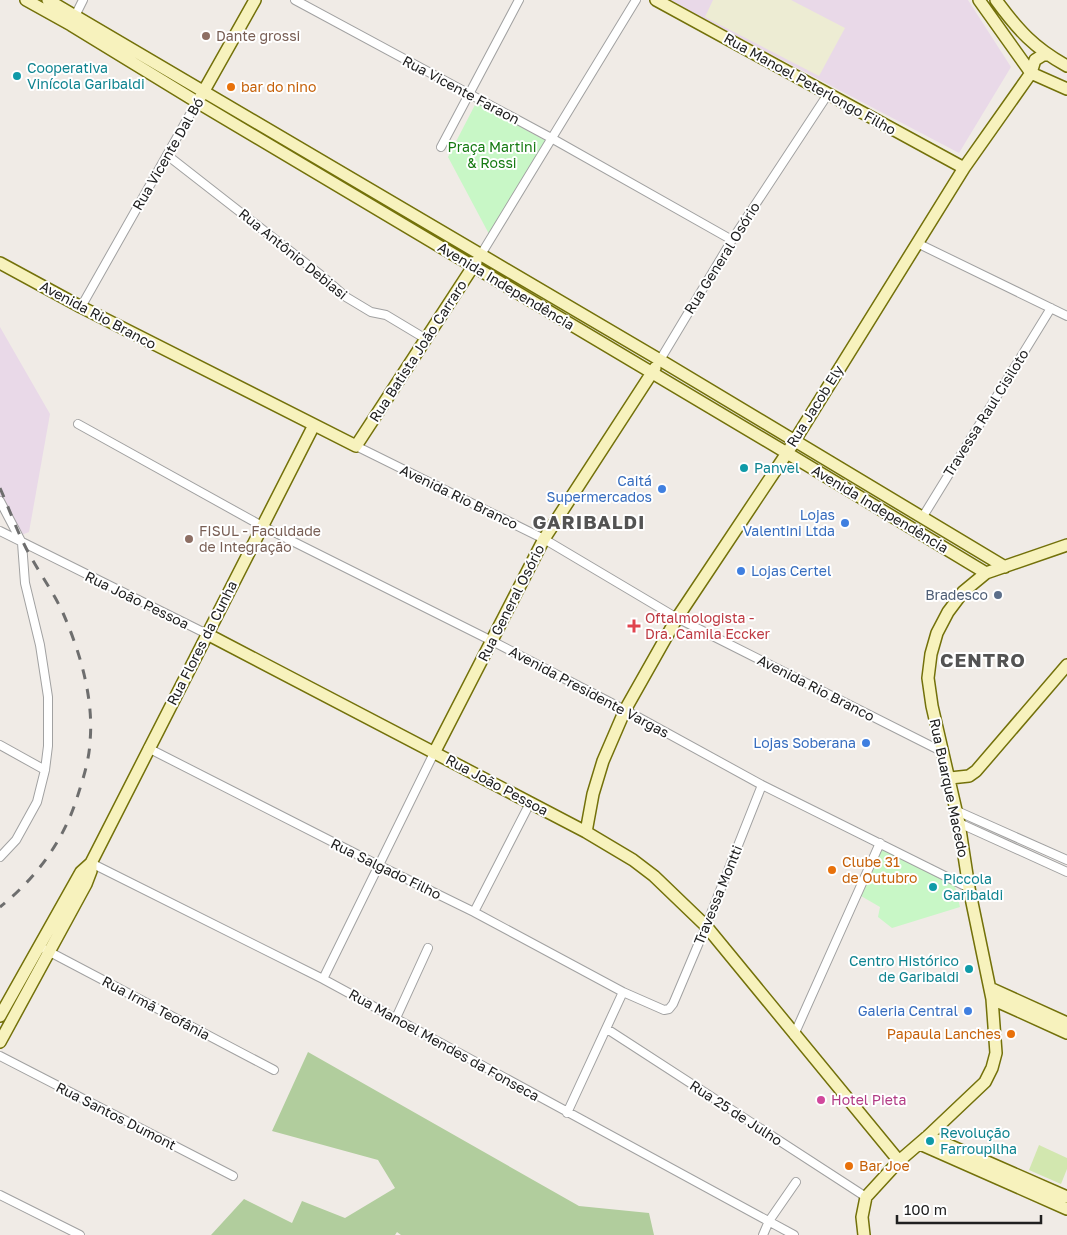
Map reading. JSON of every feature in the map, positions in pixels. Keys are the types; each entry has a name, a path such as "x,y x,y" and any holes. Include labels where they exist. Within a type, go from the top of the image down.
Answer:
{"main road":[{"name":"Avenida Independência","path":"26,0 73,20 204,92 480,256 660,360 1005,567"},
{"name":"Avenida Independência","path":"48,0 73,20 197,102 986,573"},
{"name":"Rua Vicente Dal Bó","path":"197,102 255,0"},
{"name":"Rua Manoel Peterlongo Filho","path":"656,0 964,168"},
{"path":"979,0 1031,73 1065,88"},
{"path":"996,0 1028,40 1047,55 1067,66"},
{"name":"Rua Jacob Ely","path":"586,832 593,794 603,761 625,710 677,618 787,453 964,168 1031,73 1035,60 1043,55 1047,55"},
{"name":"Rua Batista João Carraro","path":"356,446 480,256"},
{"name":"Avenida Rio Branco","path":"0,263 81,307 356,446"},
{"name":"Rua General Osório","path":"434,753 544,539 660,360"},
{"name":"Rua Flores da Cunha","path":"85,874 314,425"},
{"path":"986,573 1067,545"},
{"name":"Rua Buarque Macedo","path":"866,1197 899,1160 924,1140 985,1082 992,1068 996,1053 991,994 969,888 960,823 942,751 928,678 931,654 937,633 948,612 963,592 986,573"},
{"name":"Rua João Pessoa","path":"207,634 586,832 633,860 654,876 706,926 899,1160"},
{"path":"950,778 969,776 976,771 1065,669"},
{"path":"0,1016 38,946 85,874"},
{"path":"0,1042 49,952 85,874"},
{"path":"991,994 1067,1024"},
{"path":"991,994 1067,1033"},
{"path":"924,1140 1027,1185 1067,1197"},
{"path":"1027,1185 1067,1209"},
{"path":"864,1235 862,1216 866,1197"}],"street":[{"path":"73,20 83,0"},
{"name":"Rua Vicente Faraon","path":"295,0 552,139 732,240"},
{"path":"441,147 519,0"},
{"name":"Rua Batista João Carraro","path":"480,256 636,0"},
{"name":"Rua General Osório","path":"660,360 732,240 828,94"},
{"name":"Rua Vicente Dal Bó","path":"81,307 197,102"},
{"name":"Rua Antônio Debiasi","path":"167,155 322,276 346,297 371,312 386,314 426,339"},
{"path":"918,243 1067,316"},
{"name":"Travessa Raul Cisiloto","path":"922,518 1051,308"},
{"name":"Avenida Presidente Vargas","path":"78,424 262,526 492,641 625,710 762,785 969,888"},
{"name":"Avenida Rio Branco","path":"356,446 544,539 677,618 942,751"},
{"path":"0,501 22,543 25,583 40,645 48,697 48,746 45,770 37,802 16,840 0,857"},
{"name":"Rua João Pessoa","path":"0,531 207,634"},
{"path":"0,745 45,770"},
{"name":"Rua Salgado Filho","path":"148,748 474,912 623,992 664,1010 669,1009 673,1004"},
{"name":"Rua General Osório","path":"323,979 434,753"},
{"name":"Travessa Montti","path":"673,1004 762,785"},
{"path":"474,912 530,803"},
{"path":"957,810 1067,860"},
{"path":"960,823 1067,872"},
{"path":"794,1034 880,843"},
{"name":"Rua Manoel Mendes da Fonseca","path":"91,863 323,979 794,1235"},
{"name":"Rua Irmã Teofânia","path":"38,946 274,1070"},
{"path":"396,1018 428,948"},
{"path":"567,1113 623,992"},
{"name":"Rua 25 de Julho","path":"607,1029 866,1197"},
{"name":"Rua Santos Dumont","path":"0,1056 233,1176"},
{"path":"763,1235 769,1221 796,1182"},
{"path":"0,1195 80,1235"}],"shaded area":[{"path":"668,0 968,0 1011,67 959,153"},
{"path":"0,327 50,414 29,532 19,536 0,497"}],"green space":[{"path":"713,0 791,0 845,28 819,76 705,17"},
{"name":"Praça Martini & Rossi","path":"476,103 546,141 489,234 448,157"},
{"path":"882,848 955,886 960,907 892,928 878,917 880,907 861,896"},
{"path":"308,1052 579,1206 649,1213 654,1235 401,1235 397,1232 395,1235 211,1235 244,1199 292,1223 302,1201 345,1218 395,1188 378,1160 272,1131"},
{"path":"1039,1145 1067,1158 1067,1169 1061,1184 1029,1170"}],"railway":[{"path":"0,488 24,544 59,604 69,628 80,659 88,692 91,725 85,772 76,801 63,831 55,846 36,872 25,885 0,907"}],"place":[{"name":"Dante grossi","path":"206,36"},
{"name":"Cooperativa Vinícola Garibaldi","path":"17,76"},
{"name":"bar do nino","path":"231,87"},
{"name":"Panvel","path":"744,468"},
{"name":"Caitá Supermercados","path":"662,489"},
{"name":"Lojas Valentini Ltda","path":"845,523"},
{"name":"FISUL - Faculdade de Integração","path":"189,539"},
{"name":"Lojas Certel","path":"741,571"},
{"name":"Bradesco","path":"998,595"},
{"name":"Oftalmologista - Dra. Camila Eccker","path":"634,626"},
{"name":"Lojas Soberana","path":"866,743"},
{"name":"Clube 31 de Outubro","path":"832,870"},
{"name":"Piccola Garibaldi","path":"933,887"},
{"name":"Centro Histórico de Garibaldi","path":"969,969"},
{"name":"Galeria Central","path":"968,1011"},
{"name":"Papaula Lanches","path":"1011,1034"},
{"name":"Hotel Pieta","path":"821,1100"},
{"name":"Revolução Farroupilha","path":"930,1141"},
{"name":"Bar Joe","path":"849,1166"}],"district":[{"name":"GARIBALDI","path":"589,522"},
{"name":"CENTRO","path":"983,660"}]}
